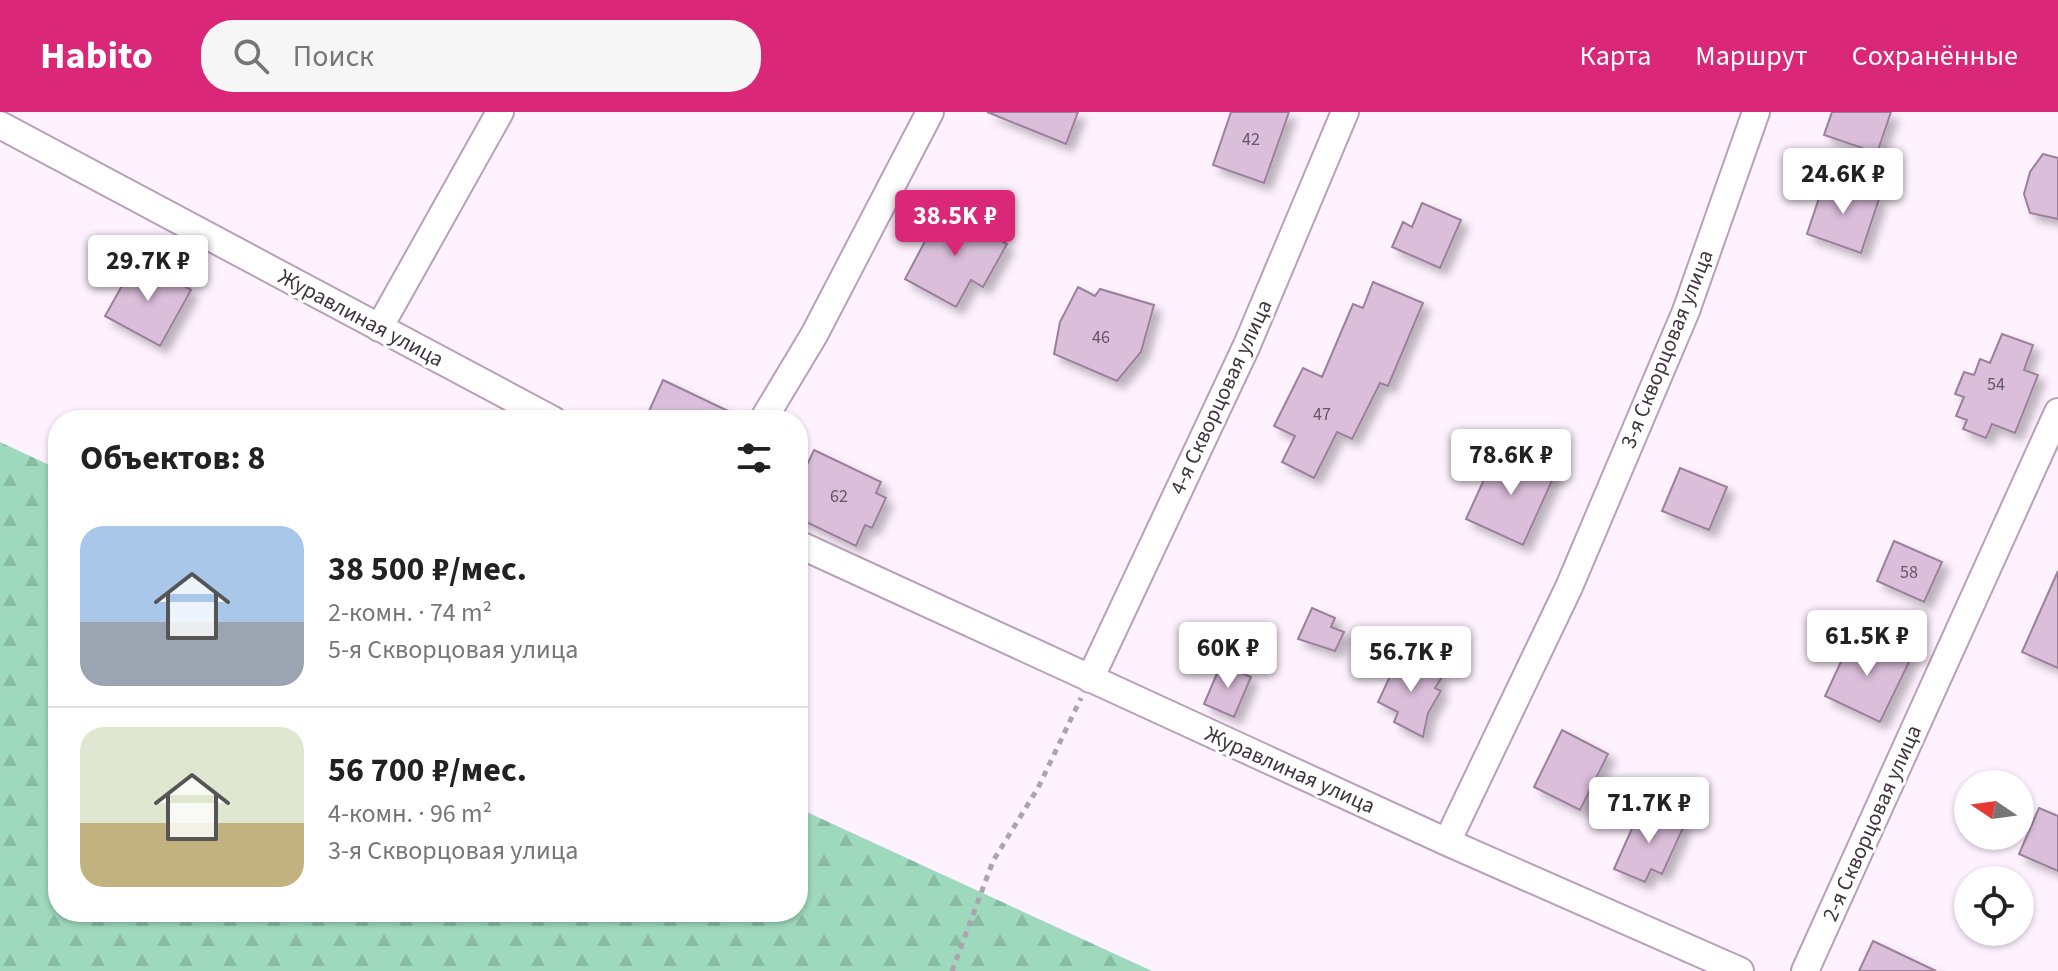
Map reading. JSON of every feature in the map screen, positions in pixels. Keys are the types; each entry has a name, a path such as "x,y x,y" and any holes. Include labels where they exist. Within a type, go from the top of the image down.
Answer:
{"street":[{"path":"379,328 500,112"},
{"path":"769,410 814,335 930,112"},
{"name":"4-я Скворцовая улица","path":"1090,679 1247,345 1345,112"},
{"name":"3-я Скворцовая улица","path":"1447,842 1569,587 1680,325 1756,112"},
{"name":"Журавлиная улица","path":"0,125 534,410"},
{"name":"2-я Скворцовая улица","path":"1805,971 2058,412"},
{"name":"Журавлиная улица","path":"808,549 1447,842 1740,971"}],"path":[{"path":"952,971 956,953 993,861 1038,788 1090,679"}],"green space":[{"path":"0,442 48,464 48,922 808,922 808,813 1152,971 0,971"}],"building":[{"path":"987,112 1078,112 1066,144"},
{"path":"1231,112 1289,112 1264,183 1213,165"},
{"path":"1832,112 1891,112 1877,153 1824,135"},
{"path":"2043,154 2058,158 2058,219 2030,213 2024,194 2030,172"},
{"path":"1825,180 1879,199 1861,253 1807,234"},
{"path":"1422,203 1461,220 1440,268 1392,247 1403,222 1412,227"},
{"path":"942,209 1007,244 983,287 971,280 956,307 905,279"},
{"path":"137,259 191,290 160,346 105,316"},
{"path":"1373,282 1423,303 1388,386 1380,383 1352,439 1337,432 1314,478 1282,462 1295,436 1274,426 1303,368 1322,377 1353,304 1363,308"},
{"path":"1078,287 1095,296 1100,289 1154,305 1141,352 1117,381 1054,354 1060,322"},
{"path":"2002,334 2033,345 2024,370 2038,375 2015,433 1992,424 1986,438 1963,429 1967,420 1956,416 1964,397 1955,394 1964,372 1974,375 1980,359 1990,363"},
{"path":"663,380 726,410 650,410"},
{"path":"1498,449 1555,474 1523,545 1466,519"},
{"path":"814,450 881,482 876,493 886,498 872,528 865,525 856,546 808,523 808,463"},
{"path":"1680,468 1727,487 1709,530 1662,511"},
{"path":"1894,541 1942,562 1924,602 1877,581"},
{"path":"2058,571 2058,668 2022,652"},
{"path":"1312,608 1335,618 1331,627 1344,632 1335,651 1298,639"},
{"path":"1854,634 1910,660 1880,722 1825,696"},
{"path":"1401,653 1442,677 1435,688 1441,691 1428,713 1423,737 1394,722 1398,712 1378,702"},
{"path":"1221,664 1251,677 1234,717 1204,704"},
{"path":"1562,730 1608,754 1580,810 1534,787"},
{"path":"1641,808 1654,814 1669,813 1679,819 1683,828 1662,874 1651,869 1645,882 1614,869"},
{"path":"2039,808 2058,816 2058,871 2019,854 2021,850 2034,850 2034,820"},
{"path":"1873,941 1936,971 1859,971"}]}
